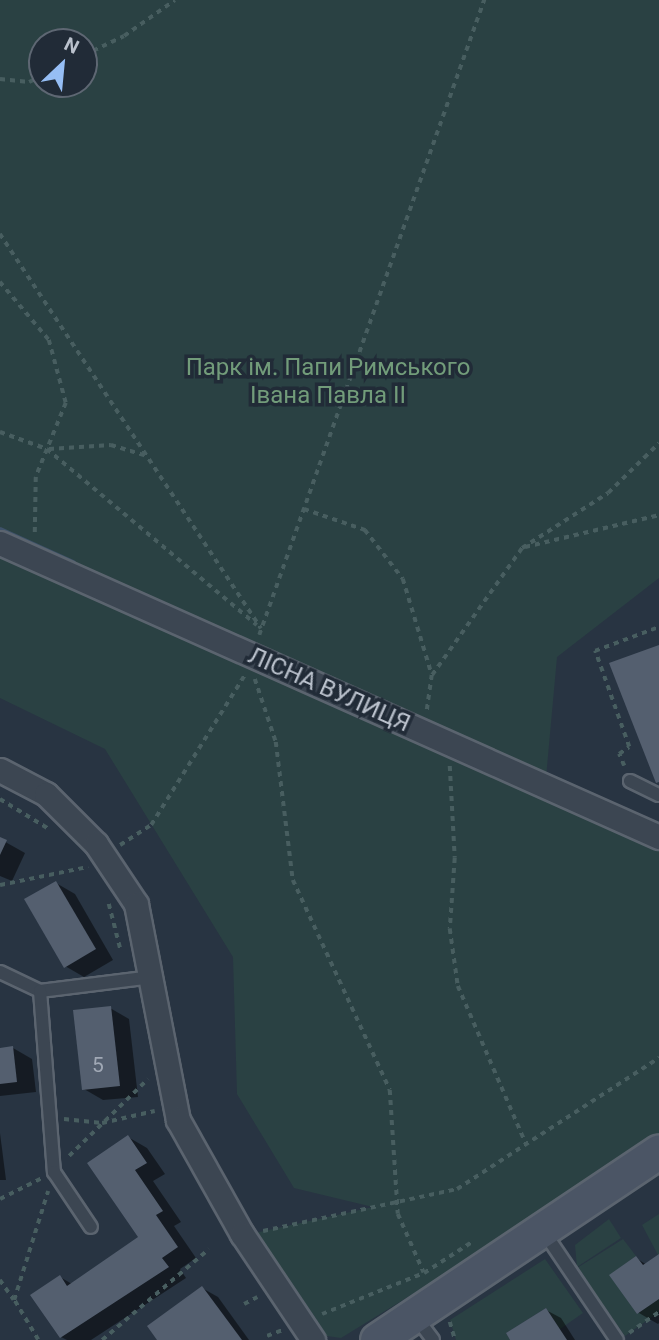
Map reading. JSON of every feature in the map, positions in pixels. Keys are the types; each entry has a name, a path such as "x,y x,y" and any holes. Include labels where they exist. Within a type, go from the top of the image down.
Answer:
{"street":[{"name":"ЛІСНА ВУЛИЦЯ","path":"0,543 659,837"},
{"path":"0,771 46,794 92,864 136,904 178,1120 242,1234 307,1331"},
{"path":"377,1340 424,1328 541,1229 659,1151"}],"lane":[{"path":"630,781 659,795"},
{"path":"0,972 40,991 152,977"},
{"path":"40,991 54,1172 91,1227"},
{"path":"541,1229 621,1338"}],"path":[{"path":"98,48 124,36 175,0"},
{"path":"261,628 484,0"},
{"path":"0,79 28,82"},
{"path":"0,234 261,628"},
{"path":"0,282 38,324 58,361 66,403 36,477 35,544"},
{"path":"0,432 47,449 261,628"},
{"path":"432,675 522,548 608,493 659,443"},
{"path":"47,449 111,445 149,456"},
{"path":"303,509 365,530 403,579 432,675 426,718"},
{"path":"522,548 659,515"},
{"path":"630,781 619,754 629,747 595,651 659,627"},
{"path":"0,886 92,864 151,825 251,665 276,743 293,880 390,1090 398,1202 424,1273"},
{"path":"449,743 455,858 450,929 458,986 526,1144"},
{"path":"0,799 56,834"},
{"path":"104,895 129,980"},
{"path":"242,1234 457,1189 659,1058"},
{"path":"0,1199 54,1172 148,1079"},
{"path":"49,1117 102,1123 155,1111"},
{"path":"14,1300 54,1172"},
{"path":"307,1331 424,1273 480,1237"},
{"path":"102,1340 209,1249"},
{"path":"0,1280 38,1340"},
{"path":"621,1338 659,1312"},
{"path":"449,1320 455,1340"}],"green space":[{"name":"Парк ім. Папи Римського Івана Павла ІІ","path":"0,0 659,0 659,578 557,657 545,789 659,841 659,1143 341,1338 320,1335 255,1233 373,1207 294,1188 237,1094 233,957 105,749 0,698"},
{"path":"659,1214 659,1254 658,1255 642,1225"},
{"path":"609,1219 621,1238 577,1267 575,1245"},
{"path":"623,1239 636,1256 610,1275 637,1314 659,1299 659,1312 625,1336 577,1268"},
{"path":"545,1259 583,1313 560,1329 546,1308 506,1333 510,1340 456,1340 450,1320"}],"building":[{"path":"659,645 659,782 656,783 609,663"},
{"path":"0,837 7,840 0,855"},
{"path":"56,881 96,949 64,968 24,899"},
{"path":"111,1006 120,1086 82,1090 73,1010"},
{"path":"13,1046 17,1082 0,1084 0,1048"},
{"path":"128,1135 147,1163 135,1170 163,1211 156,1215 178,1247 162,1258 169,1267 60,1338 30,1295 60,1275 67,1286 138,1237 87,1163"},
{"path":"659,1254 659,1299 637,1314 609,1275 636,1256 643,1265"},
{"path":"202,1286 242,1340 157,1340 147,1326"},
{"path":"546,1308 567,1340 510,1340 506,1333"}],"waterway":[{"path":"0,530 73,563"}]}
